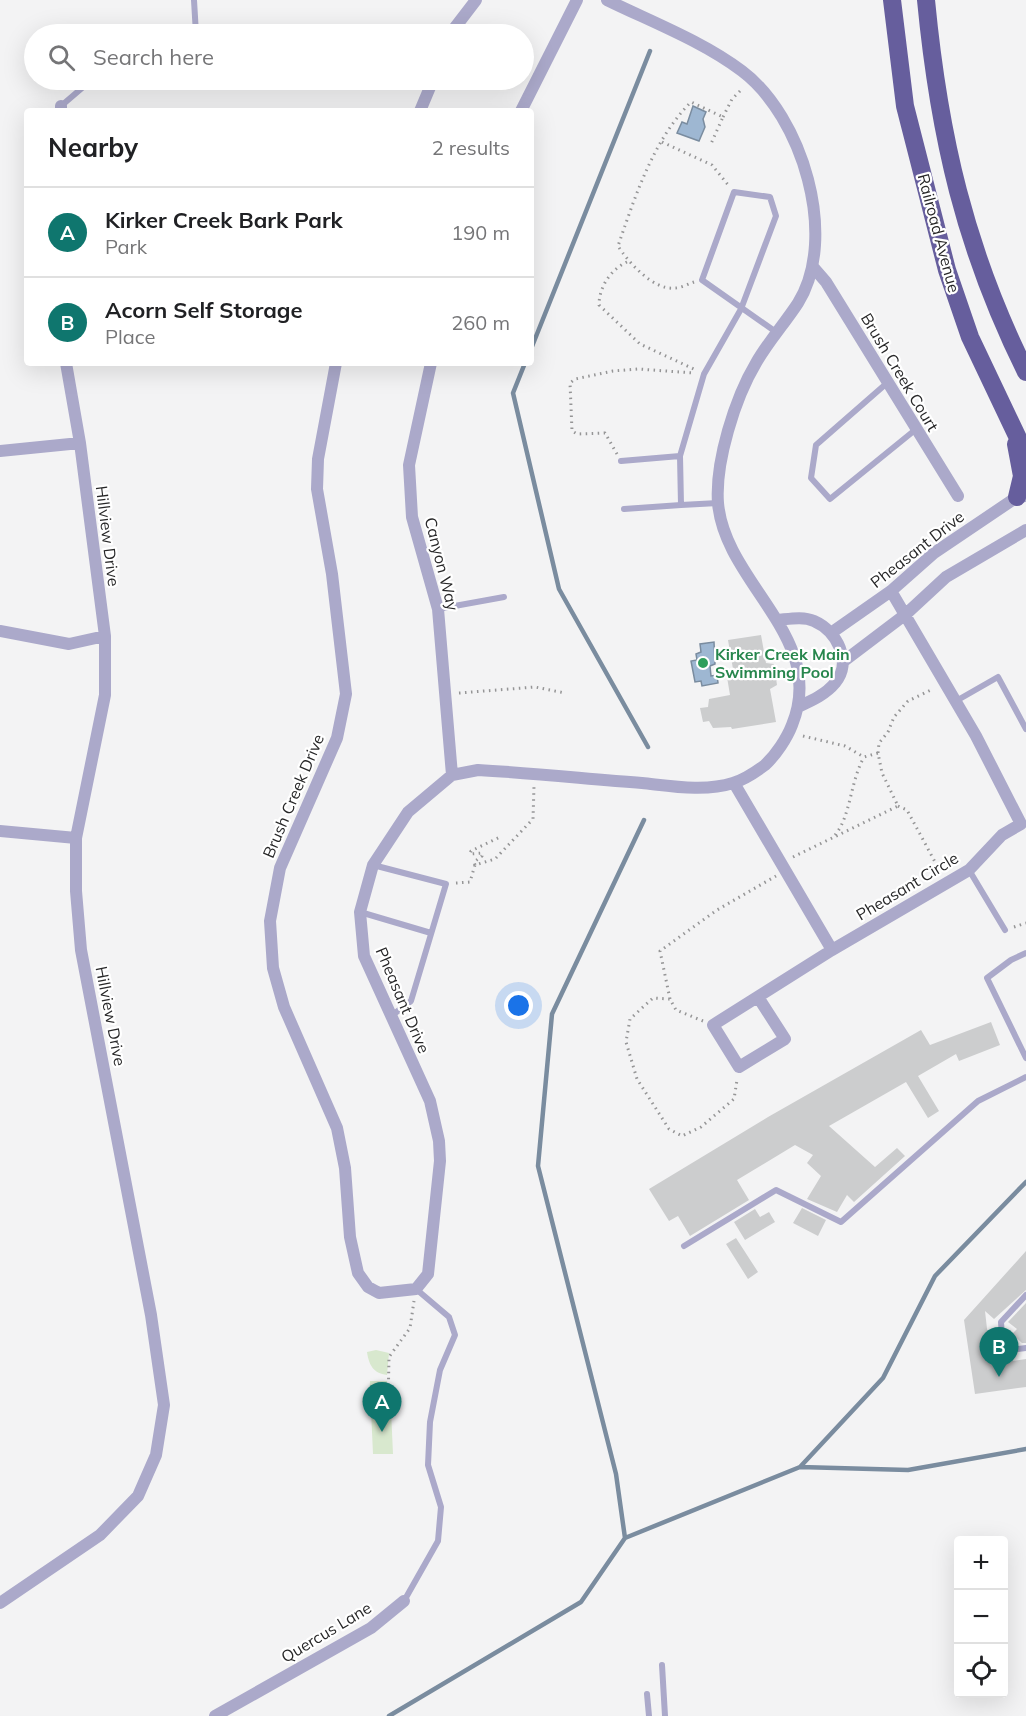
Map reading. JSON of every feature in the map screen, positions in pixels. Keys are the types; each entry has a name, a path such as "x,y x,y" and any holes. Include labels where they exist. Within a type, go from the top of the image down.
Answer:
{"highway":[{"name":"Railroad Avenue","path":"892,0 905,106 947,270 970,337 1026,455"},
{"name":"Railroad Avenue","path":"926,0 936,87 964,220 999,318 1026,372"},
{"path":"1002,406 1020,458 1021,496"}],"street":[{"path":"458,24 476,0"},
{"path":"534,85 577,0"},
{"path":"452,775 478,770 697,788 734,783 765,764 789,731 800,706 799,669 789,641 739,565 720,516 717,482 731,422 754,365 799,301 813,267 817,238 812,201 805,173 791,133 773,104 744,72 714,53 607,0"},
{"path":"421,108 429,90"},
{"path":"523,108 532,90"},
{"name":"Brush Creek Court","path":"813,267 826,282 915,430 958,496"},
{"name":"Hillview Drive","path":"0,1603 100,1535 138,1496 156,1455 164,1405 151,1315 81,950 76,891 76,838 105,695 105,636 80,443 67,366"},
{"name":"Brush Creek Drive","path":"335,366 318,459 317,489 332,574 346,694 337,738 280,868 270,921 273,968 284,1006 337,1128 345,1168 350,1237 358,1273 368,1287 379,1293 416,1289"},
{"name":"Canyon Way","path":"430,366 409,465 412,518 438,609 452,775"},
{"path":"0,451 80,443"},
{"name":"Pheasant Drive","path":"831,633 891,591 934,553 1021,496"},
{"path":"844,661 906,614 946,578 1026,530"},
{"name":"Pheasant Circle","path":"713,1025 832,950 969,870 1002,835 1024,823 946,683 891,591"},
{"path":"777,620 801,618 814,621 831,633 840,645 844,661 842,673 836,683 821,696 800,706"},
{"path":"0,631 69,644 105,636"},
{"name":"Pheasant Drive","path":"416,1289 428,1274 440,1161 439,1141 430,1101 364,956 360,912 373,865 408,812 452,775"},
{"path":"734,783 832,950"},
{"path":"0,831 76,838"},
{"path":"713,1025 739,1067 785,1039 758,997"},
{"name":"Quercus Lane","path":"215,1716 371,1628 404,1601"}],"lane":[{"path":"194,0 195,24"},
{"path":"62,108 81,90"},
{"path":"681,505 680,456 704,374 741,309 776,216 770,197 734,192 702,280 741,309 776,332"},
{"path":"887,383 816,446 811,478 830,499 915,430"},
{"path":"621,461 680,456"},
{"path":"624,509 718,503"},
{"path":"438,609 504,597"},
{"path":"956,701 998,677 1026,729"},
{"path":"373,865 446,884 411,1001 390,1017"},
{"path":"969,870 1005,930"},
{"path":"360,912 431,933"},
{"path":"1026,953 1011,960 987,978 1026,1058"},
{"path":"684,1246 776,1190 841,1222 978,1101 1026,1077"},
{"name":"Quercus Lane","path":"404,1601 438,1541 441,1507 428,1465 430,1422 441,1370 455,1335 449,1317 416,1289"},
{"path":"1026,1295 1001,1322 1004,1350 1026,1348"},
{"path":"662,1665 665,1716"},
{"path":"647,1694 649,1716"}],"path":[{"path":"710,146 732,99 752,81"},
{"path":"702,280 674,289 659,284 627,261 618,246 645,175 665,135 691,102 723,117"},
{"path":"662,142 712,165 734,192"},
{"path":"627,261 618,266 599,292 598,305 640,344 704,374"},
{"path":"621,461 605,433 577,434 572,431 570,383 575,379 613,371 638,369 704,374"},
{"path":"946,683 908,701 894,717 888,732 879,743 878,753 882,773 898,806 907,810 947,884"},
{"path":"445,694 535,687 565,693"},
{"path":"789,731 845,746 864,757 878,753"},
{"path":"833,837 844,825 856,773 864,757"},
{"path":"475,865 495,859 533,819 535,774"},
{"path":"713,1025 676,1010 670,999 660,951 717,910 833,837 898,806"},
{"path":"446,884 470,882 474,862 482,856 482,853 470,854 471,851 502,836"},
{"path":"670,999 653,998 630,1019 626,1042 638,1079 669,1129 682,1136 701,1127 734,1099 739,1067"},
{"path":"379,1408 388,1406 389,1357 410,1328 416,1289"}],"green space":[{"path":"376,1350 389,1353 387,1375 375,1370 369,1361 367,1352"},
{"path":"370,1381 387,1381 387,1402 369,1402"},
{"path":"371,1410 391,1410 393,1454 373,1454"}],"water":[{"path":"693,106 706,112 703,119 705,127 699,141 677,133 682,122 687,124"},
{"name":"Kirker Creek Main Swimming Pool","path":"714,642 715,664 710,666 711,676 717,675 718,683 702,686 701,681 695,682 691,661 697,660 696,654 701,652 700,644"}],"building":[{"path":"761,635 766,663 774,664 777,685 770,689 776,722 732,729 731,727 713,728 709,721 703,722 700,708 708,707 709,699 730,695 726,671 733,669 728,640"},
{"path":"991,1022 1000,1045 959,1061 956,1054 918,1076 939,1111 928,1118 906,1082 829,1126 875,1167 897,1148 905,1156 854,1202 847,1195 837,1212 807,1199 821,1176 807,1163 813,1155 795,1145 737,1180 749,1200 690,1236 678,1216 669,1221 649,1189 768,1117 921,1030 930,1045"},
{"path":"802,1208 826,1220 818,1236 793,1223"},
{"path":"755,1209 760,1217 769,1212 775,1222 745,1240 734,1222"},
{"path":"736,1238 758,1272 748,1279 726,1244"},
{"path":"1026,1251 1026,1290 994,1319 985,1311 991,1364 1026,1359 1026,1387 975,1394 964,1320"},
{"path":"1026,1303 1026,1343 1022,1343 1012,1334 1017,1329 1008,1322"}],"waterway":[{"path":"534,341 650,51"},
{"path":"524,366 513,393 559,589 648,747"},
{"path":"389,1716 581,1602 625,1538 616,1474 538,1166 552,1014 644,820"},
{"path":"800,1467 883,1378 935,1276 1026,1182"},
{"path":"625,1538 800,1467 908,1470 1026,1449"}],"place":[{"name":"Kirker Creek Main Swimming Pool","path":"703,663"},
{"name":"Acorn Self Storage","path":"999,1377"},
{"name":"Kirker Creek Bark Park","path":"382,1432"}]}
